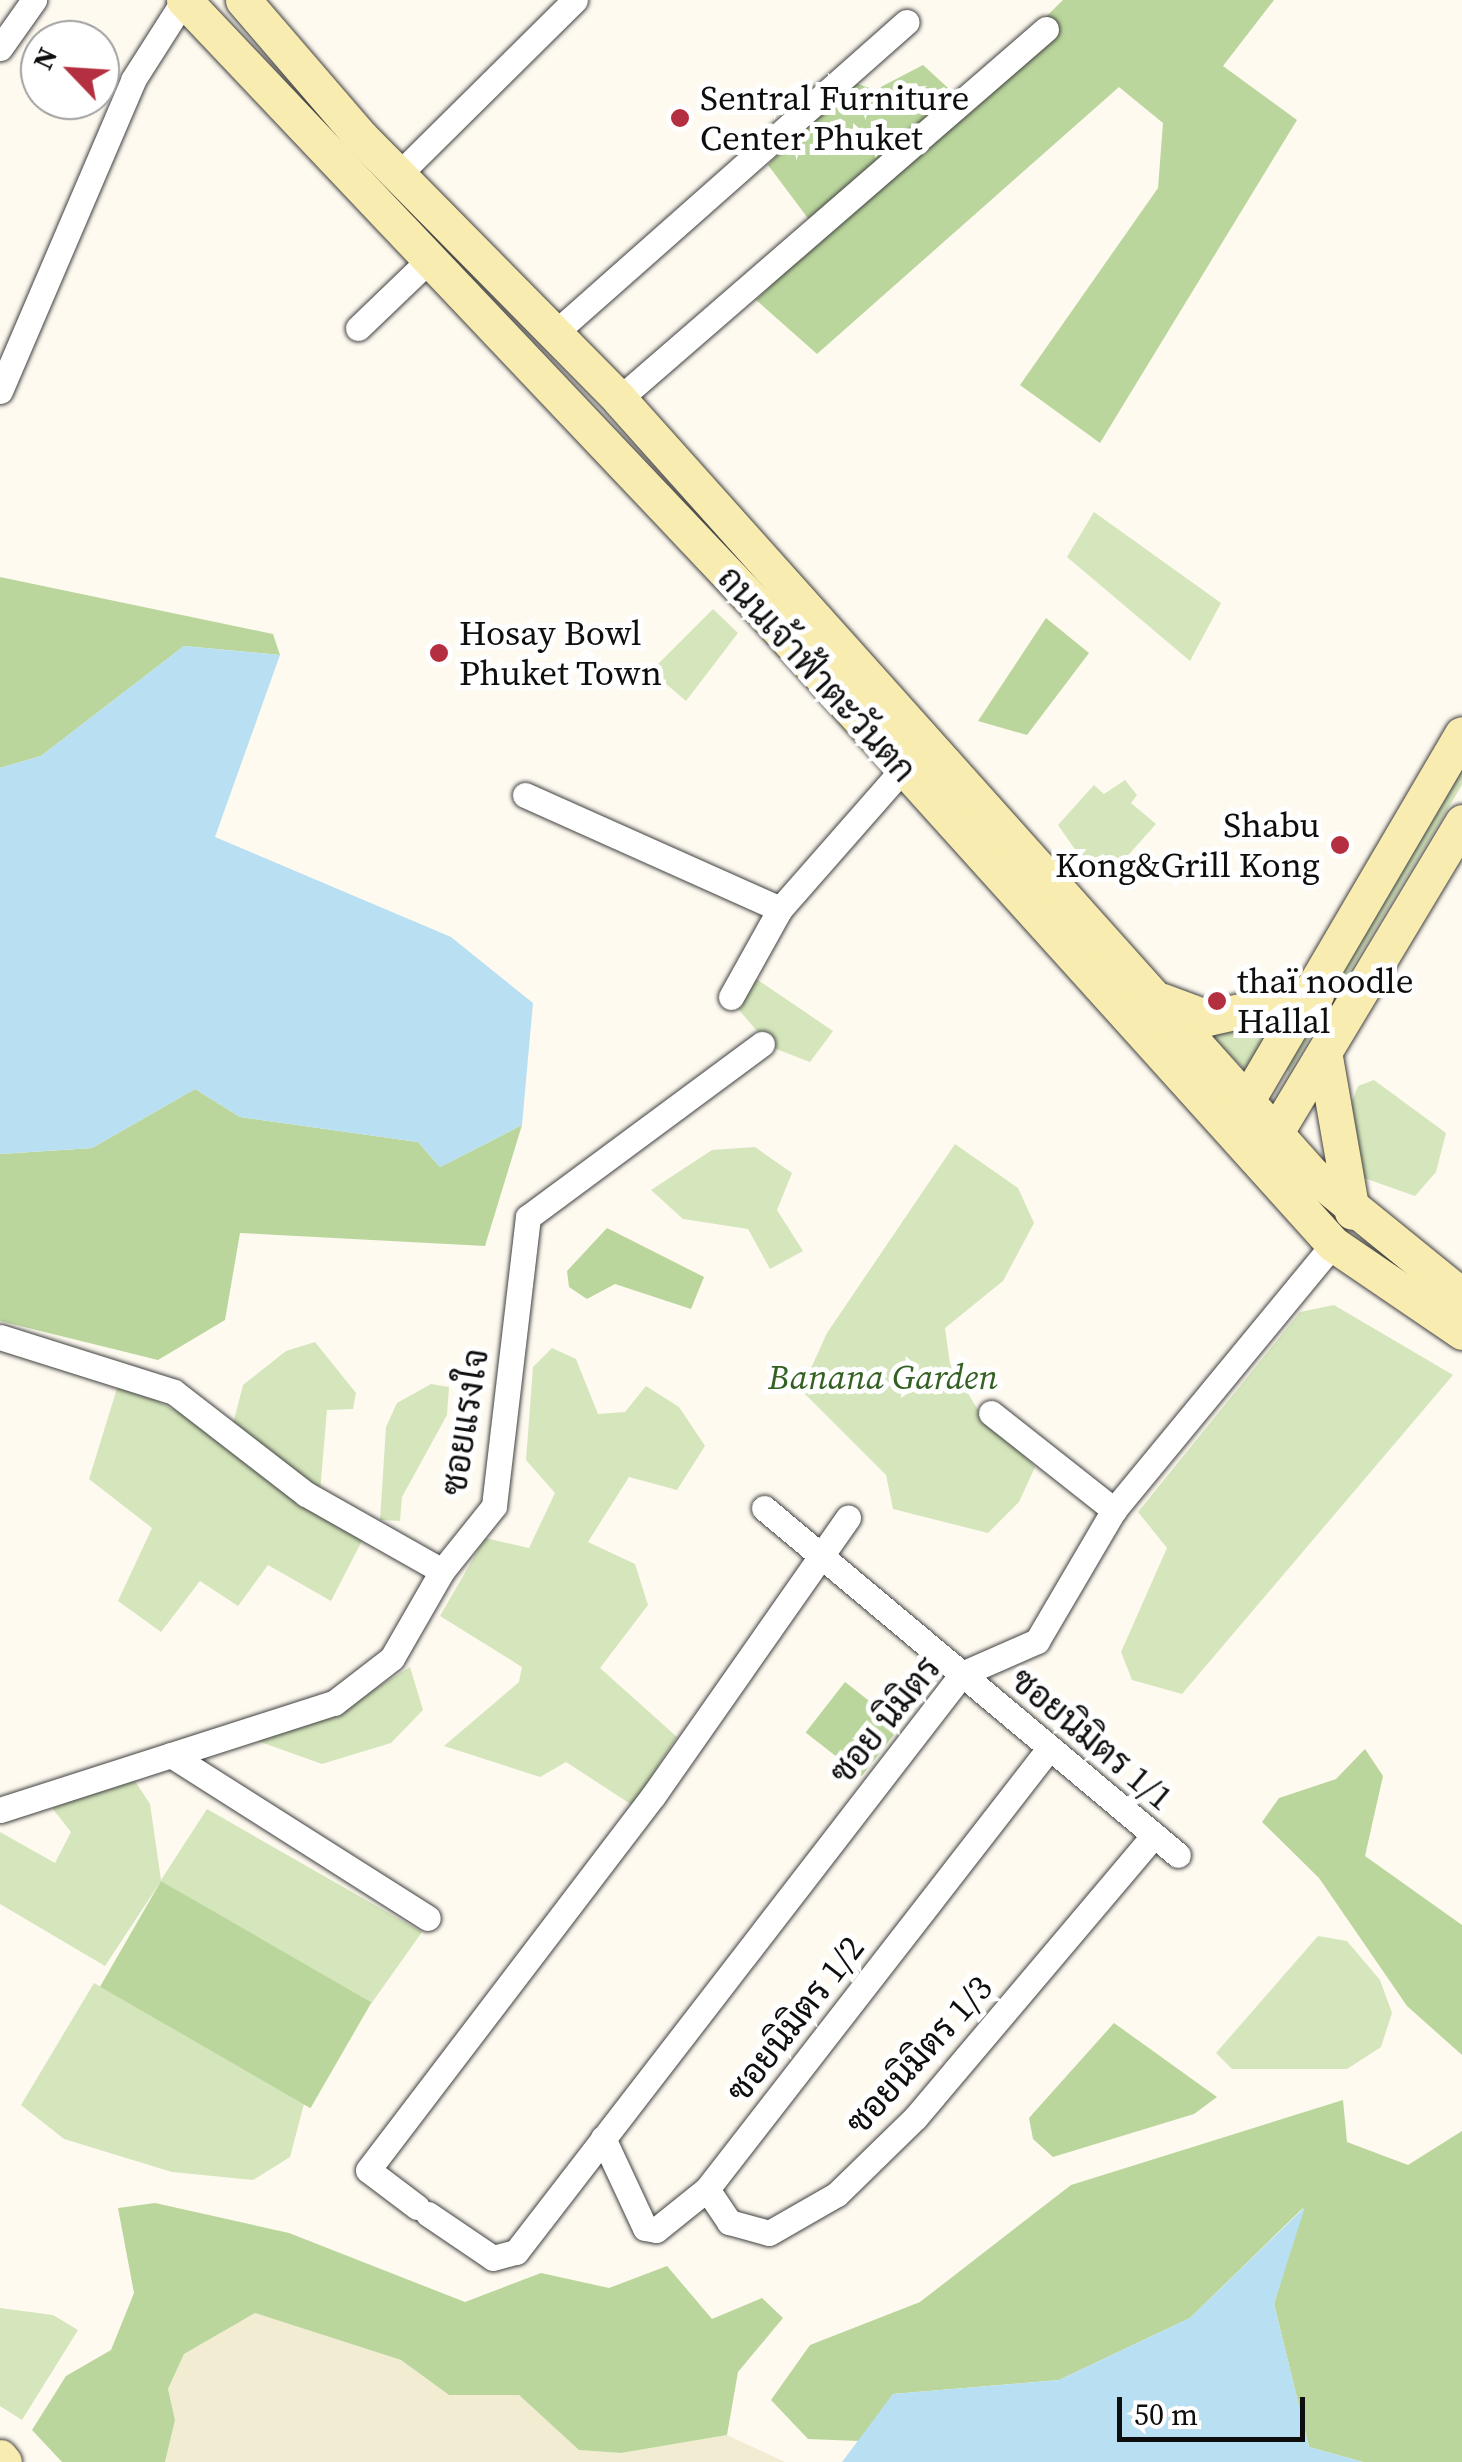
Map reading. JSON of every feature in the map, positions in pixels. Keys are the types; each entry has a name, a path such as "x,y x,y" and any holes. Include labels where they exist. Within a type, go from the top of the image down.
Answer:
{"main road":[{"name":"ถนนเจ้าฟ้าตะวันตก","path":"184,0 430,259 903,770 1256,1164 1333,1244 1462,1332"},
{"name":"ถนนเจ้าฟ้าตะวันตก","path":"243,0 398,174 556,332 618,400 1276,1133 1352,1212 1462,1296"},
{"path":"1227,1133 1316,994 1462,734"},
{"path":"1256,1164 1325,1058 1462,822"},
{"path":"1146,990 1208,1018 1316,994"},
{"path":"1325,1058 1352,1212"}],"street":[{"path":"0,48 34,0"},
{"path":"0,391 134,80 184,0"},
{"path":"398,174 574,0"},
{"path":"556,332 906,22"},
{"path":"618,400 1046,28"},
{"path":"358,328 430,259"},
{"path":"731,997 780,908 903,770"},
{"path":"526,794 780,908"},
{"name":"ซอยแรงใจ","path":"0,1810 334,1703 392,1658 442,1571 494,1506 528,1217 762,1044"},
{"name":"ซอย นิมิตร","path":"822,1554 652,1796 368,2170 422,2210 504,2259 962,1674 1037,1641 1114,1510 1333,1244"},
{"path":"0,1337 174,1392 306,1494 442,1571"},
{"path":"992,1413 1114,1510"},
{"name":"ซอยนิมิตร 1/1","path":"764,1508 962,1674 1047,1751 1178,1855"},
{"path":"822,1554 848,1518"},
{"name":"ซอยนิมิตร 1/2","path":"602,2138 644,2228 656,2230 707,2188 1047,1751"},
{"path":"171,1755 428,1918"},
{"name":"ซอยนิมิตร 1/3","path":"707,2188 729,2222 769,2232 837,2194 915,2118 1153,1836"}],"shaded area":[{"path":"255,2313 401,2360 449,2395 519,2395 579,2450 621,2453 727,2435 785,2462 165,2462 175,2420 168,2389 184,2354"}],"green space":[{"path":"1063,0 1274,0 1223,66 1297,120 1100,443 1020,385 1158,188 1163,123 1119,87 817,354 756,300"},
{"path":"923,65 958,97 810,221 768,165 850,81 875,90"},
{"path":"1094,512 1221,603 1190,661 1067,557"},
{"path":"0,577 273,634 280,655 184,646 41,756 0,768"},
{"path":"713,609 738,633 686,701 651,671"},
{"path":"1046,618 1089,653 1027,735 978,721"},
{"path":"1462,757 1462,785 1289,1072 1285,1069"},
{"path":"1125,780 1137,795 1131,803 1156,824 1114,871 1081,858 1058,825 1094,785 1104,794"},
{"path":"749,974 833,1031 810,1062 771,1047 738,1009"},
{"path":"1284,1013 1252,1078 1206,1029"},
{"path":"1374,1080 1446,1133 1436,1172 1415,1196 1347,1172 1347,1114 1358,1086"},
{"path":"195,1089 240,1117 418,1142 440,1167 522,1125 485,1246 240,1233 225,1320 158,1360 0,1321 0,1154 92,1148"},
{"name":"Banana Garden","path":"955,1144 1018,1188 1034,1223 1003,1281 945,1328 950,1364 977,1408 1035,1467 1019,1502 988,1533 893,1509 886,1475 801,1390 827,1333"},
{"path":"755,1147 792,1173 777,1210 803,1251 770,1269 748,1229 683,1219 651,1190 712,1150"},
{"path":"607,1228 704,1277 691,1309 615,1284 587,1299 569,1287 567,1271"},
{"path":"1334,1305 1453,1375 1182,1694 1132,1680 1121,1652 1167,1548 1138,1512 1300,1312"},
{"path":"315,1342 356,1393 353,1409 327,1410 320,1492 233,1424 243,1385 286,1351"},
{"path":"552,1348 576,1359 598,1414 625,1412 646,1386 679,1407 705,1446 677,1490 629,1477 588,1542 635,1564 648,1605 600,1668 677,1737 632,1805 566,1762 540,1777 444,1746 519,1682 522,1667 440,1616 485,1538 529,1548 555,1493 526,1460 533,1367"},
{"path":"119,1382 190,1418 363,1539 331,1601 268,1565 238,1606 200,1581 161,1632 118,1601 152,1528 89,1479"},
{"path":"431,1384 449,1387 447,1415 402,1497 400,1521 380,1520 386,1427 397,1403"},
{"path":"410,1667 423,1710 391,1743 322,1764 252,1739 328,1718"},
{"path":"845,1682 901,1726 862,1776 806,1732"},
{"path":"1365,1749 1383,1776 1365,1856 1462,1925 1462,2055 1407,2006 1319,1878 1262,1822 1279,1798 1336,1779"},
{"path":"133,1778 150,1804 161,1880 207,1809 422,1932 371,2004 161,1881 105,1966 0,1904 0,1832 55,1863 71,1832 52,1808"},
{"path":"161,1881 371,2002 310,2108 100,1987"},
{"path":"1318,1936 1347,1941 1380,1980 1392,2013 1381,2047 1347,2069 1232,2069 1216,2053"},
{"path":"94,1983 304,2104 290,2157 253,2180 172,2172 64,2139 21,2105"},
{"path":"1114,2023 1217,2097 1194,2114 1053,2157 1033,2139 1029,2118"},
{"path":"1343,2100 1347,2142 1408,2165 1462,2131 1462,2462 1363,2462 1309,2447 1274,2304 1303,2208 1190,2318 1059,2380 893,2394 859,2441 808,2439 771,2400 810,2345 920,2302 1071,2185"},
{"path":"155,2203 289,2233 465,2302 541,2273 609,2288 667,2266 712,2319 762,2298 783,2318 738,2372 727,2435 621,2453 579,2450 519,2395 449,2395 401,2360 255,2313 184,2354 168,2389 175,2420 165,2462 62,2462 32,2430 66,2376 111,2350 134,2293 118,2208"},
{"path":"0,2308 53,2315 78,2330 22,2420 0,2406"}],"water":[{"path":"184,646 280,655 215,837 451,937 533,1003 522,1125 440,1167 418,1142 240,1117 195,1089 92,1148 0,1154 0,768 41,756"},
{"path":"1305,2207 1274,2304 1309,2447 1363,2462 842,2462 893,2394 1059,2380 1190,2318"}],"place":[{"name":"Sentral Furniture Center Phuket","path":"680,118"},
{"name":"Hosay Bowl Phuket Town","path":"439,653"},
{"name":"Shabu Kong&Grill Kong","path":"1340,845"},
{"name":"thaï noodle Hallal","path":"1217,1001"}]}
